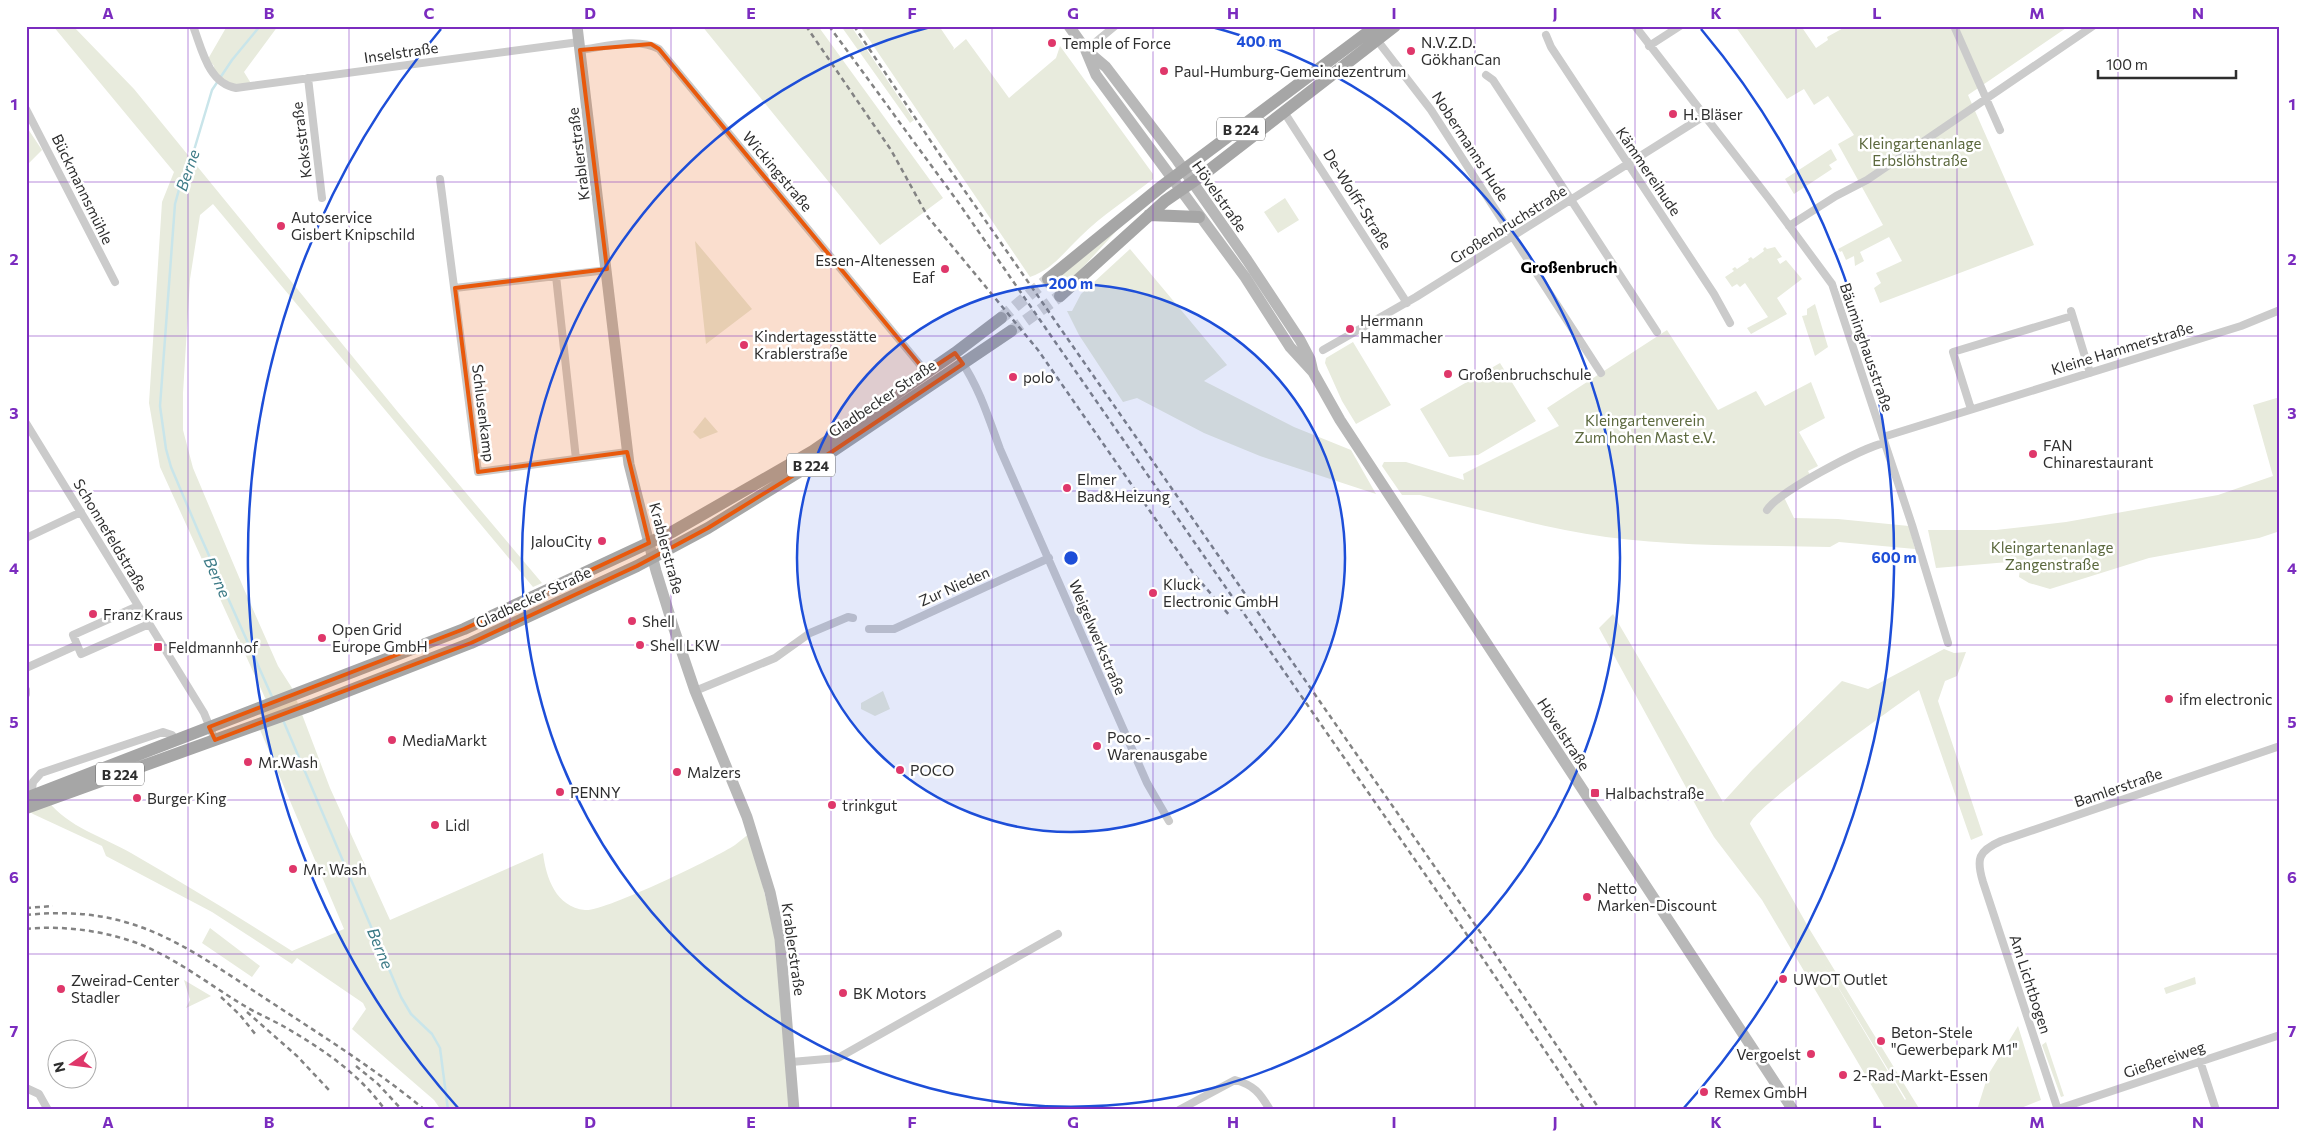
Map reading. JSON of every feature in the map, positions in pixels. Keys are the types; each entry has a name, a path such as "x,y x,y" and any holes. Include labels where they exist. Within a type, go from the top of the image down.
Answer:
{"main road":[{"name":"Krablerstraße","path":"577,26 627,452 649,543 673,626 695,691 747,817 770,892 780,939 794,1110"},
{"name":"Hövelstraße","path":"1069,26 1086,50 1096,75 1244,277 1290,347 1313,372"},
{"name":"B 224","path":"1048,279 1172,179 1376,26"},
{"name":"B 224","path":"1060,296 1149,215 1180,190 1395,26"},
{"name":"Hövelstraße","path":"1086,50 1106,67 1184,170 1300,340 1313,372 1360,450 1793,1110"},
{"path":"1149,215 1199,217"},
{"name":"Gladbecker Straße","path":"28,800 209,727 474,625 649,543 738,496 813,451 955,353 1001,318"},
{"name":"Gladbecker Straße","path":"28,800 214,740 471,643 654,558 708,528 833,451 1011,331"},
{"path":"471,643 474,625"}],"street":[{"name":"Inselstraße","path":"193,26 211,71 227,86 246,87 580,46"},
{"path":"1086,50 1115,26"},
{"name":"Bäuminghausstraße","path":"1635,26 1832,284 1884,440 1948,643"},
{"path":"1649,46 1680,26"},
{"path":"1954,26 2000,130"},
{"path":"1789,226 1836,196 1867,180 2093,26"},
{"name":"Kämmereihude","path":"1546,35 1551,47 1714,294 1730,323"},
{"name":"Nobermanns Hude","path":"1377,40 1431,110 1601,373"},
{"name":"Wickingstraße","path":"580,46 639,43 651,44 659,49 926,372"},
{"path":"1486,75 1493,80 1657,332"},
{"name":"Koksstraße","path":"308,78 322,198"},
{"name":"Bückmannsmühle","path":"26,108 38,127 115,282"},
{"name":"De-Wolff-Straße","path":"1284,112 1407,302"},
{"name":"Großenbruchstraße","path":"1323,350 1407,302 1572,201 1704,116"},
{"name":"Schlusenkamp","path":"440,179 478,472 627,452"},
{"path":"455,288 607,270"},
{"path":"556,276 576,459"},
{"name":"Kleine Hammerstraße","path":"1767,510 1782,496 1884,440 1971,409 2241,326 2280,310"},
{"path":"1971,409 1953,352 2072,314 2090,373"},
{"name":"Weigelwerkstraße","path":"955,353 973,381 1147,783 1169,821"},
{"name":"Schonnefeldstraße","path":"26,423 204,713 214,740"},
{"path":"26,538 81,512"},
{"name":"Zur Nieden","path":"869,629 894,629 1049,558"},
{"path":"138,606 73,635 81,654 150,624"},
{"path":"695,691 775,658 810,633 848,617 853,618"},
{"path":"26,668 78,646"},
{"path":"28,800 33,782 41,773 163,732 176,740"},
{"name":"Bamlerstraße","path":"1979,867 1980,858 1984,850 2001,842 2280,746"},
{"name":"Am Lichtbogen","path":"1979,867 2058,1109"},
{"path":"790,1062 838,1058 1058,934"},
{"name":"Gießereiweg","path":"2058,1109 2280,1035"},
{"path":"2200,1062 2216,1110"},
{"path":"1179,1110 1235,1080 1253,1086 1262,1095 1270,1110"},
{"path":"26,1088 39,1094 48,1110"}],"highlighted area":[{"path":"651,44 659,49 926,372 955,353 963,364 833,451 708,528 637,566 471,643 215,740 209,727 464,629 649,543 627,452 478,472 455,288 607,269 580,50"}],"green space":[{"path":"53,26 73,26 134,89 397,411 542,583 533,587 213,204 200,215 190,279 183,393 183,430 193,468 278,666 292,688 330,788 390,920 543,853 550,881 560,897 575,908 585,910 596,909 684,872 735,845 750,833 775,937 790,1110 441,1110 434,1100 352,1029 366,1009 363,1003 297,958 292,964 212,912 106,856 102,846 33,814 27,809 48,801 65,818 76,825 131,853 292,951 344,929 258,725 267,720 250,708 266,700 160,467 149,403 162,202 174,172"},
{"path":"227,26 278,26 244,72 252,85 236,86 214,74 214,66 208,59"},
{"path":"702,26 818,26 943,198 880,245"},
{"path":"841,26 851,26 914,120 910,123"},
{"path":"860,26 939,26 954,48 953,50 966,39 1009,98 1056,58 1060,46 1153,174 1153,179 1097,221 1045,270 1030,277"},
{"name":"Kleingartenanlage Erbslöhstraße","path":"1735,26 1801,26 1816,48 1828,40 1827,37 1847,26 2069,26 1968,95 2034,245 1880,303 1874,288 1881,283 1876,273 1902,261 1889,237 1860,252 1864,261 1855,266 1854,256 1846,260 1842,251 1840,252 1838,249 1883,225 1838,144 1854,135 1828,96 1814,105 1804,89 1787,99"},
{"path":"26,126 42,150 29,163 26,159"},
{"path":"1831,149 1837,160 1829,165 1832,169 1794,194 1785,179"},
{"path":"1285,198 1299,220 1278,233 1264,212"},
{"path":"1120,227 1085,265 1058,291 1052,283"},
{"path":"695,241 752,309 706,344"},
{"path":"1765,247 1767,249 1775,247 1782,257 1777,259 1780,264 1786,260 1802,279 1777,298 1787,314 1751,334 1747,328 1768,317 1745,283 1740,287 1737,284 1732,287 1725,277 1734,271 1732,269 1735,267 1737,269 1749,261 1748,259 1751,257 1753,259 1764,251"},
{"path":"1130,249 1227,365 1204,381 1294,427 1351,450 1376,494 1260,456 1204,433 1137,398 1123,402 1079,335 1067,311 1072,311 1081,294"},
{"path":"1815,304 1828,347 1815,356 1802,316 1807,315 1807,309"},
{"name":"Kleingartenverein Zum hohen Mast e.V.","path":"1667,330 1718,410 1756,391 1765,406 1811,382 1825,418 1799,432 1818,466 1808,471 1811,477 1782,493 1794,518 1838,519 1909,526 1915,549 1839,542 1830,547 1718,545 1606,537 1536,524 1420,495 1402,495 1382,466 1384,462 1406,462 1464,480 1463,474 1559,426 1547,408"},
{"path":"1353,342 1391,405 1356,424 1342,401 1325,363 1326,358"},
{"path":"1500,363 1536,421 1478,455 1449,457 1420,409"},
{"name":"Kleingartenanlage Zangenstraße","path":"2280,397 2280,531 2259,538 2149,558 2050,589 2029,583 2019,577 2021,561 1936,568 1928,530 1996,530 2066,522 2218,495 2273,476 2253,405"},
{"path":"705,417 718,432 700,439 693,432"},
{"path":"1613,614 1723,802 1753,769 1842,681 1868,689 1944,649 1954,653 1966,652 1957,676 1945,681 1938,701 1983,835 1971,840 1919,690 1799,778 1757,814 1750,824 1810,930 1920,1110 1886,1110 1762,900 1714,837 1599,628","holes":["1823,962 1906,1099 1905,1100"]},
{"path":"883,691 890,709 875,716 861,709 861,703"},
{"path":"210,928 260,966 252,977 202,943"},
{"path":"2195,977 2196,984 2166,994 2164,988"},
{"path":"184,980 211,996 186,1008 190,1000"},
{"path":"2018,1026 2041,1100 2016,1110 1977,1110 1988,1075"},
{"path":"2046,1042 2064,1096 2061,1097 2042,1045"}],"waterway":[{"name":"Berne","path":"260,26 232,60 212,90 192,157 183,175 175,204 160,406 166,449 171,467 273,699"},
{"name":"Berne","path":"283,720 401,997 411,1014 432,1034 440,1048 448,1110"}],"tunnel":[{"path":"1001,318 1048,279"},
{"path":"1011,331 1060,296"}],"railway":[{"path":"806,26 891,150 928,217 1038,350 1193,573 1230,616"},
{"path":"829,26 958,202 1461,926 1585,1110"},
{"path":"854,26 944,161 1485,939 1600,1110"},
{"path":"26,908 53,906"},
{"path":"26,915 81,914 121,921 152,931 215,965 365,1064 425,1110"},
{"path":"26,929 85,930 128,940 155,951 181,965 253,1011 283,1026 325,1052 363,1084 385,1110"},
{"path":"221,997 240,1015 256,1035"},
{"path":"247,1012 297,1056 329,1090"},
{"path":"356,1066 378,1084 402,1110"}],"place":[{"name":"Temple of Force","path":"1052,43"},
{"name":"N.V.Z.D. GökhanCan","path":"1411,51"},
{"name":"Paul-Humburg-Gemeindezentrum","path":"1164,71"},
{"name":"H. Bläser","path":"1673,114"},
{"name":"Autoservice Gisbert Knipschild","path":"281,226"},
{"name":"Essen-Altenessen Eaf","path":"945,269"},
{"name":"Hermann Hammacher","path":"1350,329"},
{"name":"Kindertagesstätte Krablerstraße","path":"744,345"},
{"name":"Großenbruchschule","path":"1448,374"},
{"name":"polo","path":"1013,377"},
{"name":"FAN Chinarestaurant","path":"2033,454"},
{"name":"Elmer Bad&Heizung","path":"1067,488"},
{"name":"JalouCity","path":"602,541"},
{"name":"Kluck Electronic GmbH","path":"1153,593"},
{"name":"Franz Kraus","path":"93,614"},
{"name":"Shell","path":"632,621"},
{"name":"Open Grid Europe GmbH","path":"322,638"},
{"name":"Shell LKW","path":"640,645"},
{"name":"Feldmannhof","path":"158,647"},
{"name":"ifm electronic","path":"2169,699"},
{"name":"MediaMarkt","path":"392,740"},
{"name":"Poco - Warenausgabe","path":"1097,746"},
{"name":"Mr.Wash","path":"248,762"},
{"name":"POCO","path":"900,770"},
{"name":"Malzers","path":"677,772"},
{"name":"PENNY","path":"560,792"},
{"name":"Halbachstraße","path":"1595,793"},
{"name":"Burger King","path":"137,798"},
{"name":"trinkgut","path":"832,805"},
{"name":"Lidl","path":"435,825"},
{"name":"Mr. Wash","path":"293,869"},
{"name":"Netto Marken-Discount","path":"1587,897"},
{"name":"UWOT Outlet","path":"1783,979"},
{"name":"Zweirad-Center Stadler","path":"61,989"},
{"name":"BK Motors","path":"843,993"},
{"name":"Beton-Stele \"Gewerbepark M1\"","path":"1881,1041"},
{"name":"Vergoelst","path":"1811,1054"},
{"name":"2-Rad-Markt-Essen","path":"1843,1075"},
{"name":"Remex GmbH","path":"1704,1092"}],"district":[{"name":"Großenbruch","path":"1569,266"}]}
